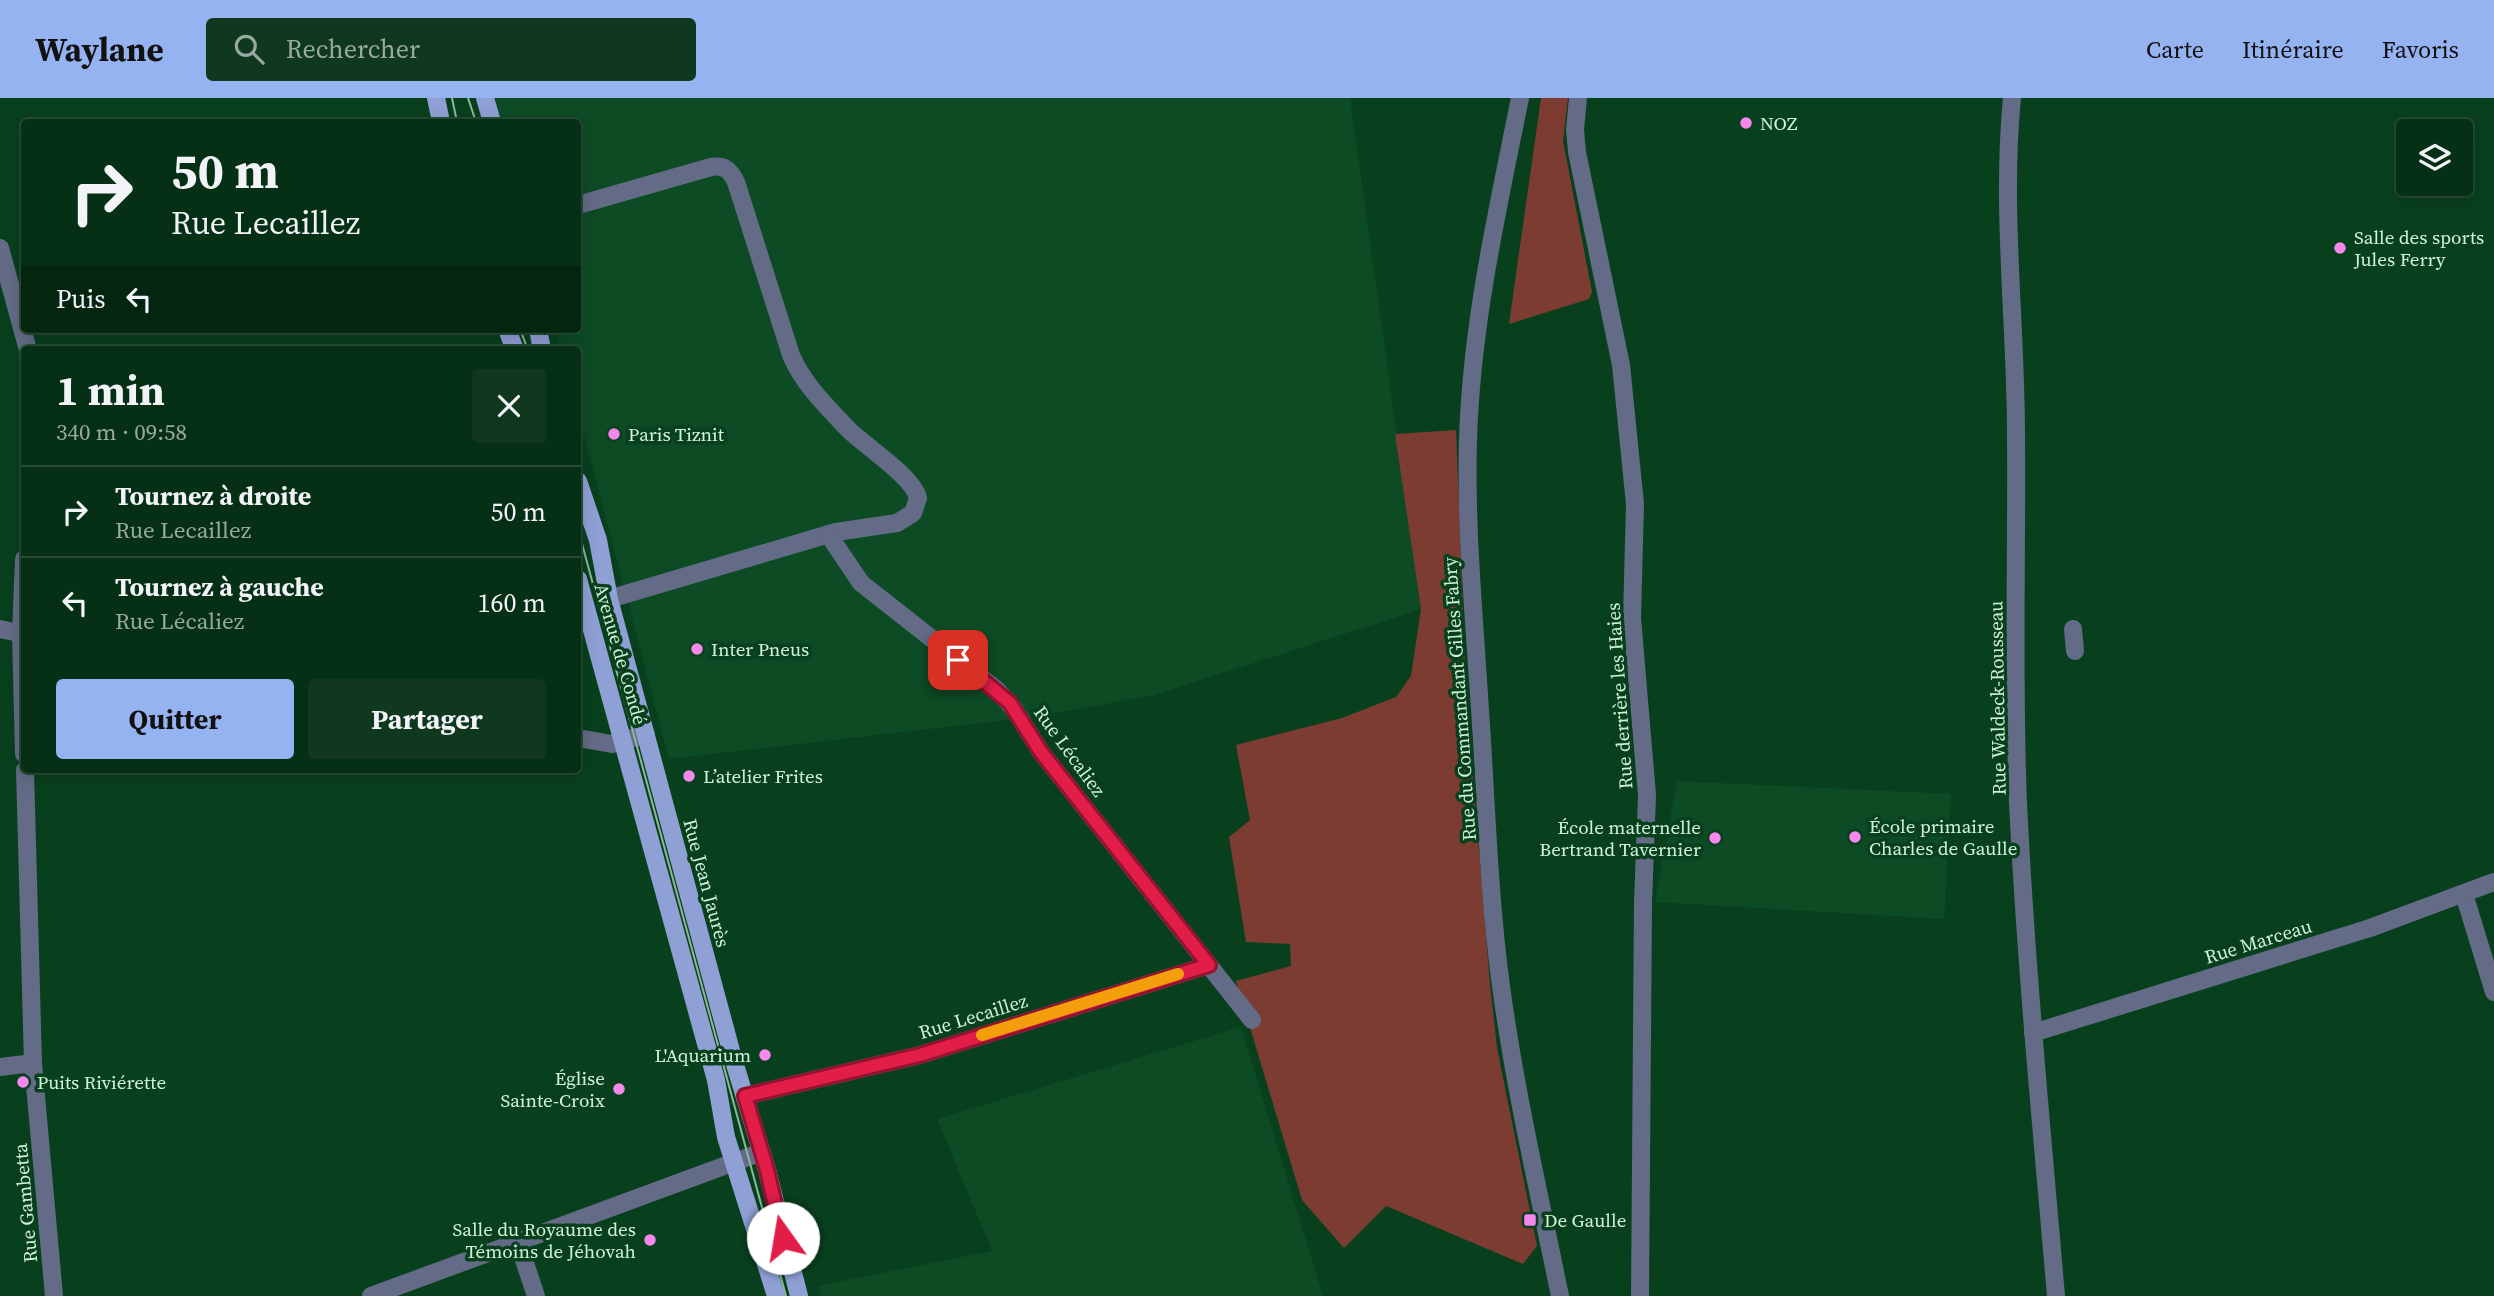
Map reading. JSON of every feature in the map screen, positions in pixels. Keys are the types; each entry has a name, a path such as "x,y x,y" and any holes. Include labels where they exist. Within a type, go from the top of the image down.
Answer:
{"main road":[{"path":"436,98 440,119"},
{"path":"485,98 491,119"},
{"name":"Rue Jean Jaurès","path":"581,490 598,540 609,599 683,876 762,1152 799,1296"},
{"name":"Avenue de Condé","path":"581,590 716,1080 721,1116 734,1162"},
{"path":"734,1162 776,1296"}],"street":[{"name":"Rue du Commandant Gilles Fabry","path":"1520,98 1486,269 1475,342 1469,416 1468,498 1499,970 1515,1074 1560,1296"},
{"name":"Rue derrière les Haies","path":"1578,98 1575,130 1577,152 1621,365 1635,504 1632,628 1647,795 1643,903 1640,1296"},
{"name":"Rue Waldeck-Rousseau","path":"2012,98 2008,193 2016,427 2016,722 2020,840 2032,1033 2056,1296"},
{"path":"581,204 711,167 719,166 730,171 736,182 790,355 800,373 850,430 911,482 918,494 916,508 903,521 828,534 609,599"},
{"path":"2,260 21,326"},
{"name":"Rue Lécaliez","path":"828,534 861,583 1010,703 1041,752 1252,1020"},
{"path":"0,629 21,634"},
{"path":"2073,629 2075,651"},
{"name":"Avenue de Condé","path":"624,741 646,734"},
{"path":"581,739 604,743 624,741"},
{"name":"Rue Gambetta","path":"25,773 33,1063 54,1296"},
{"name":"Rue Marceau","path":"2032,1033 2363,930 2494,882"},
{"path":"2464,894 2494,992"},
{"name":"Rue Lecaillez","path":"745,1096 912,1057 1209,965"},
{"path":"0,1067 33,1063"},
{"path":"372,1296 762,1152"},
{"path":"518,1242 536,1296"}],"shaded area":[{"path":"495,98 1350,98 1421,609 1151,696 1024,718 669,759 581,423 581,346 560,346 557,333 581,333 581,119 500,119"},
{"path":"1541,98 1568,98 1563,141 1592,292 1589,299 1509,324"},
{"path":"1456,430 1466,689 1490,985 1497,1048 1537,1246 1523,1264 1386,1206 1344,1248 1302,1200 1236,981 1291,966 1290,944 1246,942 1229,837 1250,820 1236,745 1342,718 1396,697 1411,676 1421,609 1395,434"},
{"name":"École primaire Charles de Gaulle","path":"1677,781 1951,794 1944,919 1655,902"},
{"path":"1241,1027 1323,1296 821,1296 818,1286 992,1251 937,1119"}],"tram line":[{"path":"452,98 456,119"},
{"path":"468,98 475,119"},
{"path":"522,333 526,346"},
{"path":"581,540 786,1296"}],"slow traffic":[{"path":"982,1035 1178,974"}],"place":[{"name":"NOZ","path":"1746,123"},
{"name":"Salle des sports Jules Ferry","path":"2340,248"},
{"name":"Paris Tiznit","path":"614,434"},
{"name":"Inter Pneus","path":"697,649"},
{"name":"L’atelier Frites","path":"689,776"},
{"name":"École primaire Charles de Gaulle","path":"1855,837"},
{"name":"École maternelle Bertrand Tavernier","path":"1715,838"},
{"name":"L'Aquarium","path":"765,1055"},
{"name":"Puits Riviérette","path":"23,1082"},
{"name":"Église Sainte-Croix","path":"619,1089"},
{"name":"De Gaulle","path":"1530,1220"},
{"name":"Salle du Royaume des Témoins de Jéhovah","path":"650,1240"}],"route":[{"path":"783,1238 767,1170 745,1096 920,1055 1209,965 1041,752 1010,703 958,660"}]}
